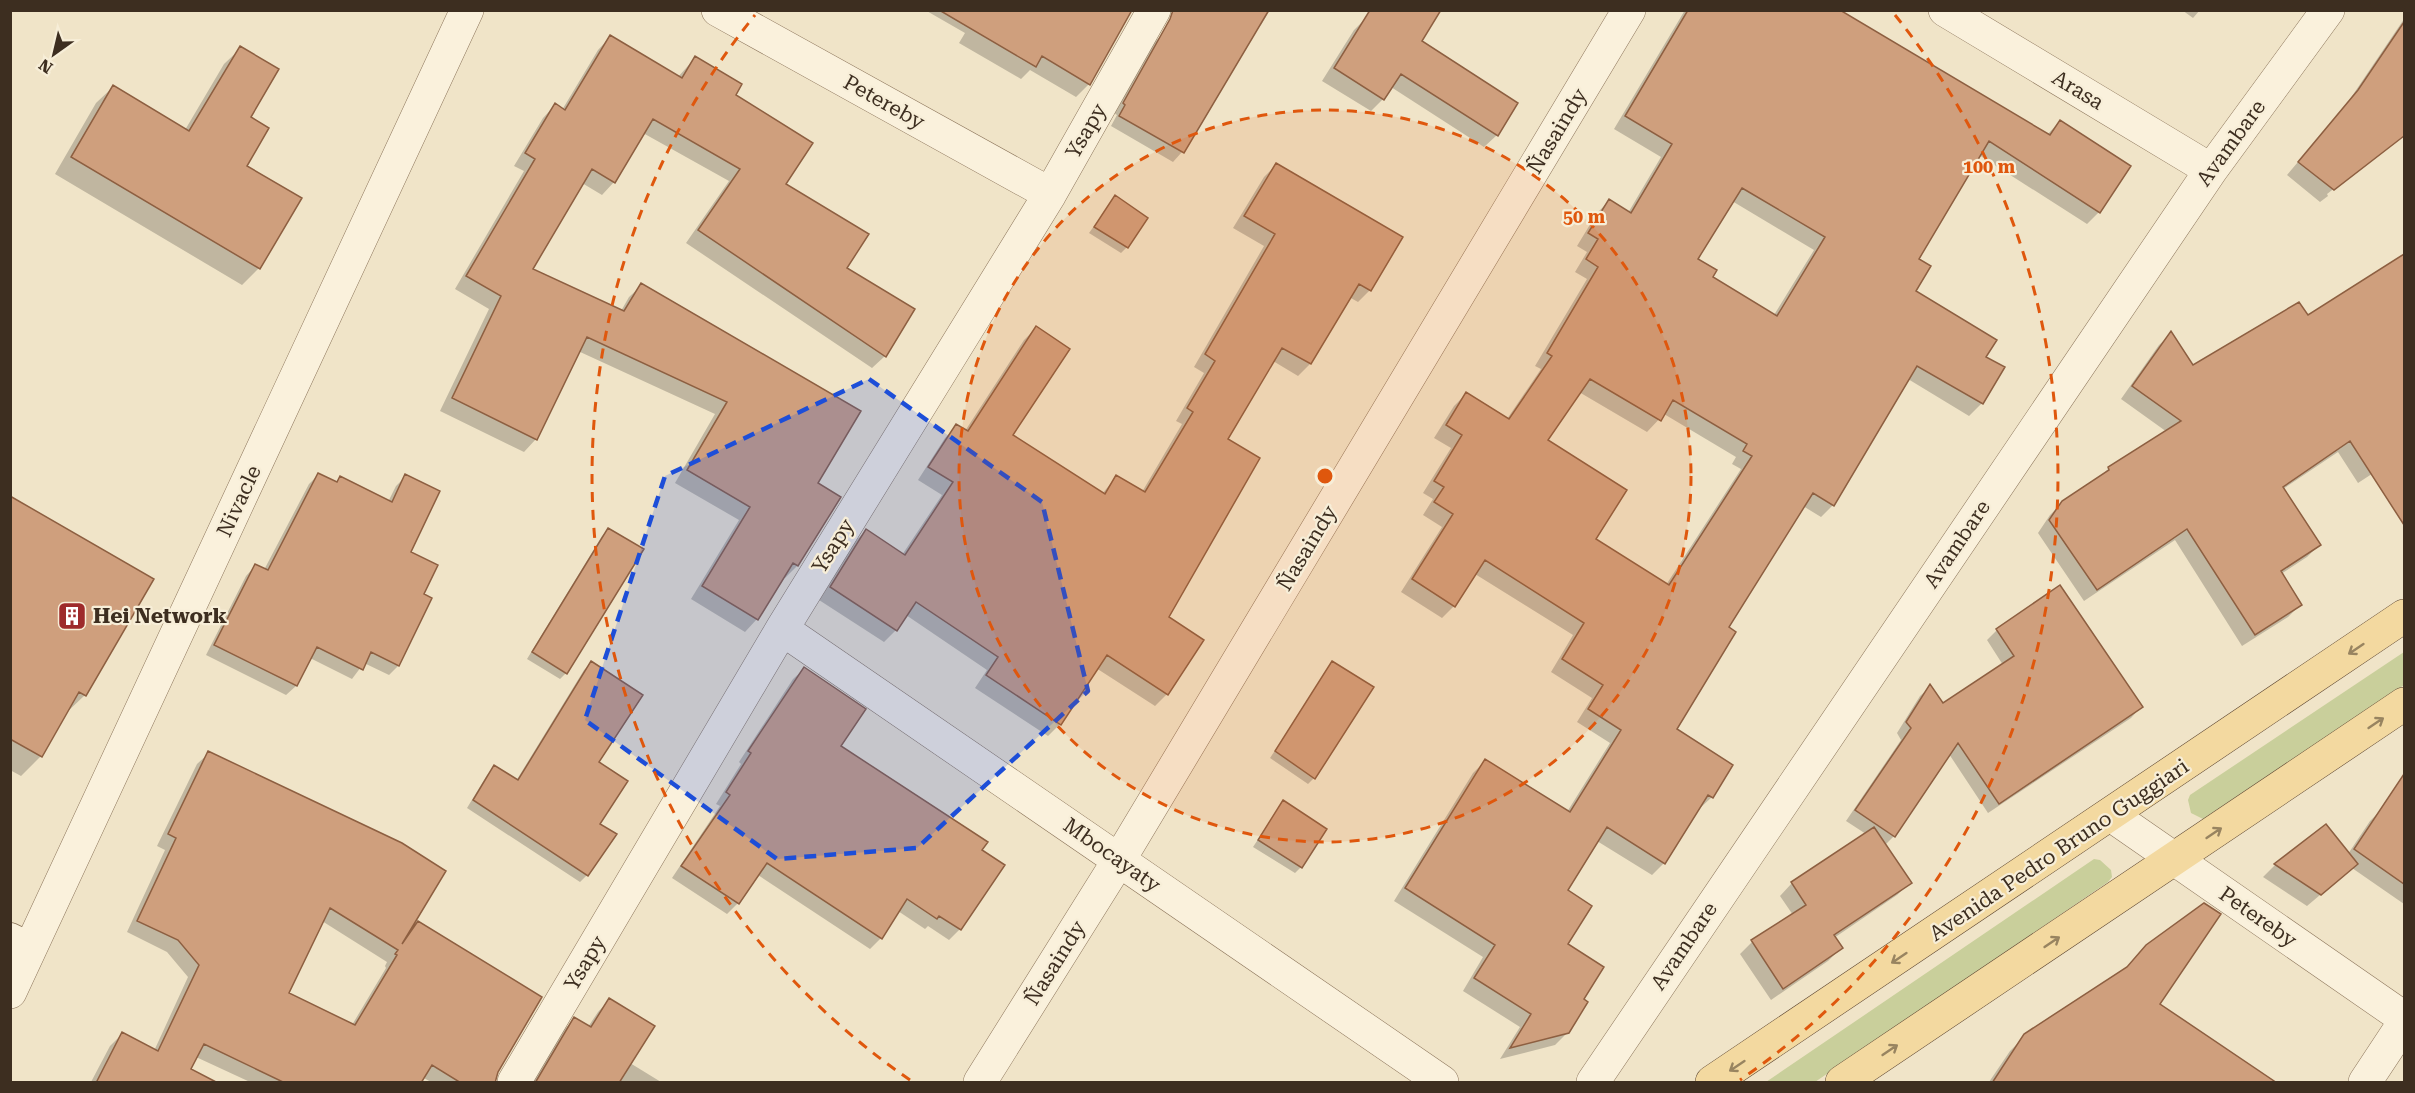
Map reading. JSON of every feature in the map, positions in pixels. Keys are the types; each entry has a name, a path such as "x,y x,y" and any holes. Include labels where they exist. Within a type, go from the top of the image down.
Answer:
{"main road":[{"name":"Avenida Pedro Bruno Guggiari","path":"1712,1083 2404,616"},
{"path":"1842,1083 2404,704"}],"street":[{"name":"Nivacle","path":"10,992 21,942 467,10"},
{"name":"Petereby","path":"717,10 1050,194"},
{"name":"Ysapy","path":"514,1083 782,629 1050,194 1155,10"},
{"name":"Ñasaindy","path":"980,1083 1119,860 1629,10"},
{"name":"Arasa","path":"1945,10 2211,170"},
{"name":"Avambare","path":"1593,1083 2211,170 2328,10"},
{"name":"Mbocayaty","path":"782,629 1442,1083"},
{"name":"Petereby","path":"2111,815 2404,1018"},
{"path":"2365,1083 2404,1023"}],"highlighted area":[{"path":"869,379 1042,502 1088,691 917,848 777,859 585,720 665,476"}],"green space":[{"path":"2404,652 2404,685 2203,819 2191,813 2188,800 2190,795"},
{"path":"2094,859 2100,860 2111,870 2112,877 2108,882 1815,1082 1766,1082"}],"building":[{"path":"939,10 1132,10 1090,85 1042,56 1036,67"},
{"path":"1173,10 1269,10 1184,153 1119,116 1125,105 1123,103"},
{"path":"1370,10 1441,10 1422,41 1518,103 1498,136 1401,74 1384,100 1334,68"},
{"path":"1688,10 1840,10 2050,135 2060,120 2131,166 2100,213 1989,141 1919,259 1931,266 1916,291 1997,340 1986,357 2005,367 1983,404 1917,366 1834,506 1813,493 1729,627 1736,632 1677,729 1733,765 1713,798 1708,795 1665,864 1607,827 1568,890 1592,906 1568,944 1604,967 1584,999 1588,1002 1569,1033 1510,1048 1531,1014 1474,978 1495,945 1405,888 1485,759 1570,812 1621,730 1588,709 1603,685 1562,659 1584,623 1485,560 1455,607 1412,579 1453,514 1434,502 1444,487 1434,481 1462,435 1446,425 1466,392 1509,419 1552,356 1547,353 1598,267 1586,259 1598,239 1588,233 1609,199 1631,213 1672,144 1625,116","holes":["1742,188 1825,237 1777,316 1713,277 1717,270 1698,259","1590,379 1661,421 1673,400 1747,444 1743,451 1752,456 1669,585 1596,539 1627,490 1548,440"]},
{"path":"2404,22 2404,136 2334,190 2298,162 2358,90"},
{"path":"610,35 682,78 695,56 742,84 736,95 813,143 786,184 869,234 847,268 915,309 886,357 698,230 740,169 653,119 615,183 592,169 533,269 624,311 641,283 861,411 818,483 841,497 798,566 793,563 758,620 702,586 750,507 687,470 727,402 587,337 537,440 452,398 501,296 466,276 535,159 525,153 555,103 565,110"},
{"path":"240,46 279,69 251,117 269,128 247,166 302,198 260,269 71,157 113,85 189,131"},
{"path":"1276,163 1403,237 1371,291 1359,284 1311,364 1282,348 1228,439 1260,458 1169,617 1204,640 1168,695 1107,655 1061,725 986,675 998,657 916,602 897,631 830,587 866,529 905,555 953,482 928,467 956,424 968,431 1036,326 1070,349 1013,435 1105,494 1116,475 1145,492 1193,412 1187,408 1215,361 1205,354 1275,234 1244,216"},
{"path":"1115,195 1148,218 1128,248 1094,227"},
{"path":"2404,254 2404,525 2350,441 2283,487 2321,545 2281,571 2302,605 2255,635 2187,529 2097,590 2049,520 2062,501 2109,470 2108,467 2181,421 2132,386 2171,331 2193,365 2299,302 2308,315"},
{"path":"318,473 337,482 340,476 392,502 405,474 440,491 411,552 438,565 424,594 432,598 399,666 371,652 363,670 317,647 297,686 214,645 255,564 268,570"},
{"name":"Hei Network","path":"10,496 154,579 86,696 79,692 42,757 10,739"},
{"path":"608,528 644,549 567,674 532,652"},
{"path":"2060,585 2143,707 1999,804 1958,743 1895,837 1855,810 1911,728 1906,722 1930,684 1943,703 2014,656 1996,629"},
{"path":"591,661 643,695 599,762 628,781 600,824 617,834 588,876 473,800 494,765 518,780"},
{"path":"1332,661 1374,687 1315,779 1275,751"},
{"path":"804,667 866,709 841,746 988,842 982,850 1005,865 961,930 939,916 937,919 907,899 882,939 767,863 739,904 681,866 730,795 726,792 751,753 748,751"},
{"path":"208,751 402,843 446,871 402,944 418,921 542,997 498,1072 495,1083 461,1083 432,1065 421,1083 285,1083 204,1044 191,1069 218,1083 96,1083 122,1032 158,1051 199,965 178,940 137,921 176,838 168,834","holes":["330,908 398,950 355,1025 289,993"]},
{"path":"2404,774 2404,884 2354,849"},
{"path":"1283,800 1327,829 1302,868 1258,840"},
{"path":"2326,824 2358,864 2321,895 2274,864"},
{"path":"1874,827 1912,883 1834,935 1843,948 1783,989 1751,940 1806,905 1791,882"},
{"path":"2204,903 2221,914 2160,1004 2277,1083 1992,1083 2024,1034 2127,967 2146,945"},
{"path":"609,998 655,1026 619,1083 535,1083 574,1017 591,1027"}],"place":[{"name":"Hei Network","path":"72,616"}]}
